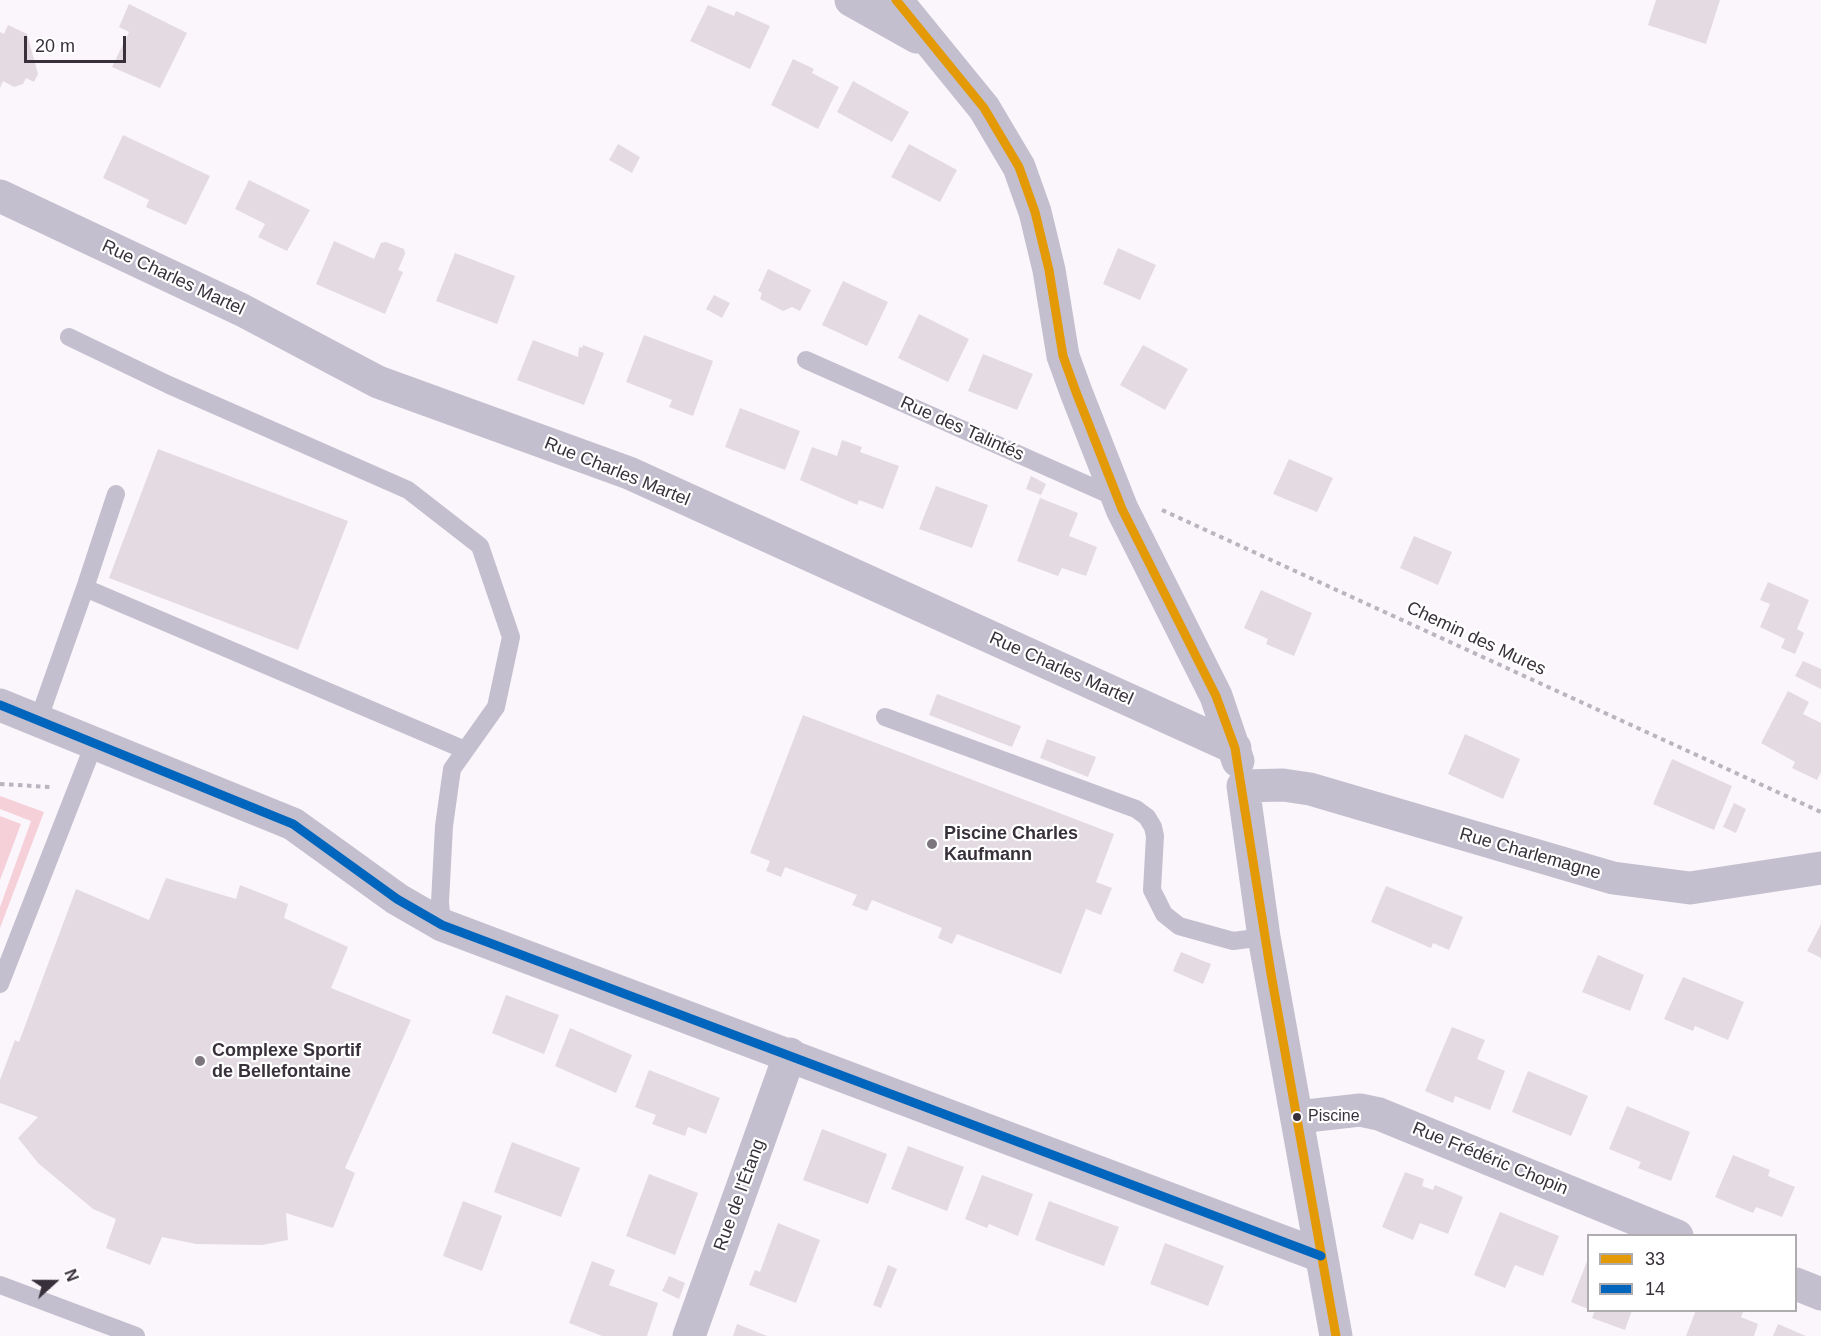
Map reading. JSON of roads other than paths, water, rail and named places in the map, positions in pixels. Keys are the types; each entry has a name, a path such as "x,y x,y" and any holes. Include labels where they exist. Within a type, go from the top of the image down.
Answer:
{"street":[{"path":"851,0 935,46"},
{"path":"896,0 984,108 1019,167 1035,212 1046,259 1063,356 1119,498 1216,696 1236,748 1264,937 1336,1336"},
{"name":"Rue Charles Martel","path":"0,196 242,310 378,382 629,473 1236,748"},
{"path":"0,705 293,824 397,899 442,925 790,1054 1321,1256"},
{"name":"Rue Charlemagne","path":"1243,786 1283,785 1310,789 1613,878 1690,888 1821,868"},
{"name":"Rue de l'Étang","path":"689,1336 790,1054"},
{"name":"Rue Frédéric Chopin","path":"1298,1117 1360,1110 1379,1114 1672,1234"},
{"path":"1797,1284 1821,1294"}],"lane":[{"path":"69,337 169,385 408,490 480,546 511,636 496,707 452,769 444,826 440,902 442,925"},
{"name":"Rue des Talintés","path":"806,360 1119,498"},
{"path":"38,721 116,494"},
{"path":"85,588 465,750"},
{"path":"885,717 1136,808 1147,817 1153,827 1155,836 1152,890 1164,914 1179,926 1233,941 1264,937"},
{"path":"0,984 94,744"},
{"path":"0,1285 136,1336"}],"place":[{"name":"Piscine Charles Kaufmann","path":"932,844"},
{"name":"Complexe Sportif de Bellefontaine","path":"200,1061"},
{"name":"Piscine","path":"1297,1117"}]}
